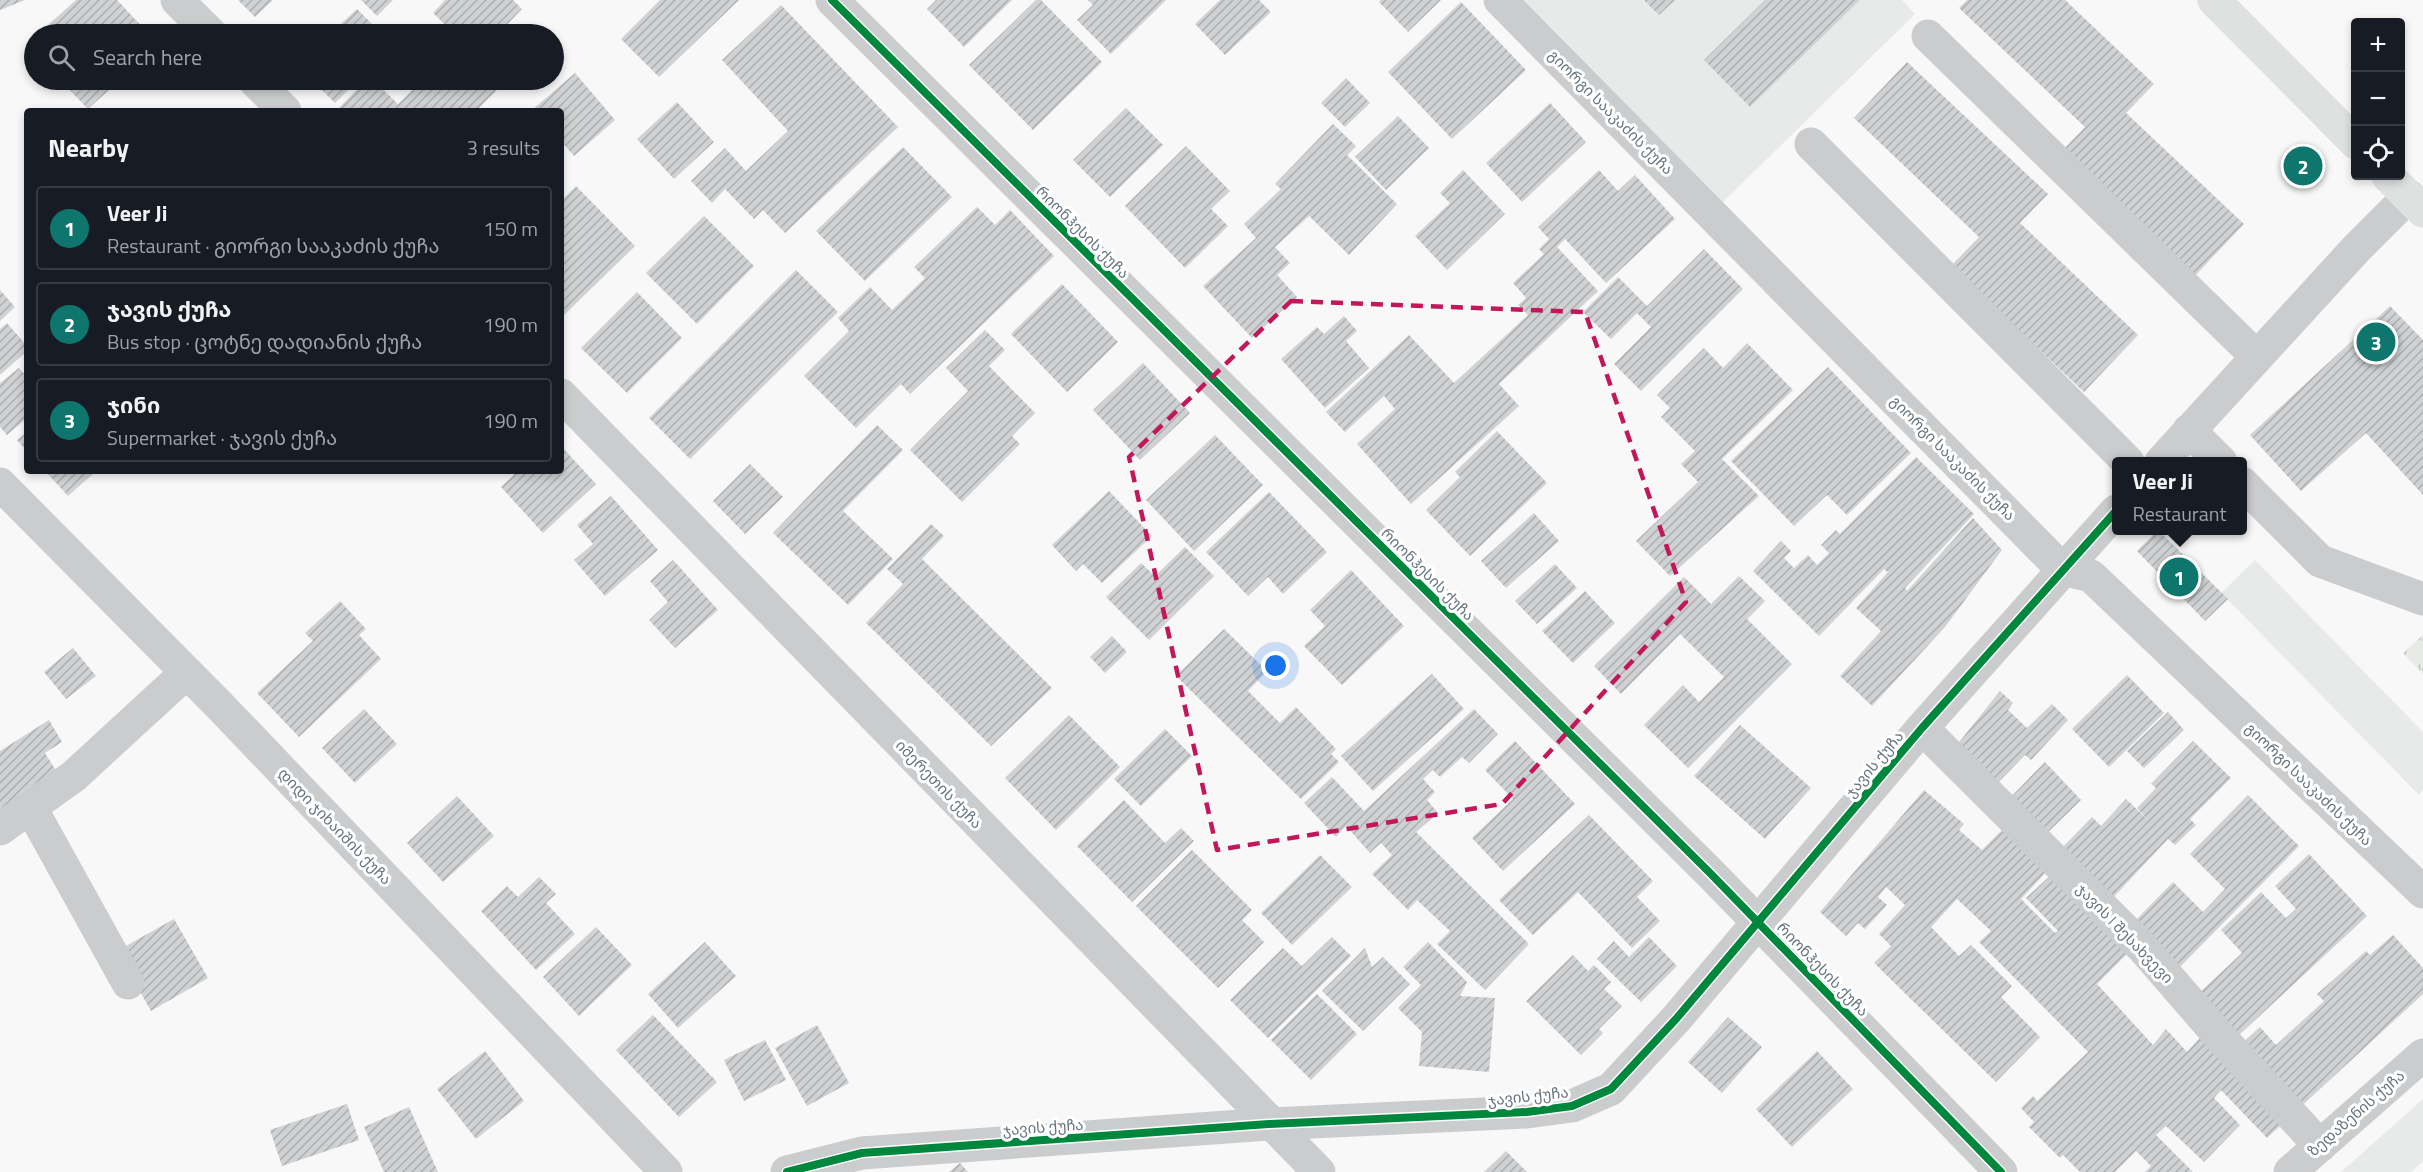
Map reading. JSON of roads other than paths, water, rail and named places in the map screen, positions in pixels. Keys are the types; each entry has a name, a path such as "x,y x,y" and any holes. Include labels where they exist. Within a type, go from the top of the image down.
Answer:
{"main road":[{"path":"2214,0 2351,139"}],"street":[{"path":"177,0 201,24"},
{"name":"რიონჰესის ქუჩა","path":"832,0 1757,921 2001,1172"},
{"name":"გიორგი სააკაძის ქუჩა","path":"1500,0 2062,569 2091,576 2423,892"},
{"path":"1928,36 2257,357"},
{"path":"264,90 282,108"},
{"path":"1811,144 2123,457"},
{"path":"2165,457 2407,194"},
{"name":"იმერეთის ქუჩა","path":"564,398 1269,1124 1319,1172"},
{"path":"2189,430 2216,457"},
{"name":"დიდი ჯიხაიშის ქუჩა","path":"0,483 666,1172"},
{"path":"2247,488 2320,561 2423,599"},
{"name":"ჯავის ქუჩა","path":"787,1172 862,1153 1269,1124 1527,1112 1572,1106 1611,1089 1676,1019 1922,728 2112,515"},
{"path":"0,829 74,776 186,673"},
{"name":"ჯავის I შესახვევი","path":"1922,728 2142,947 2320,1146"},
{"path":"31,808 128,983"},
{"name":"ზედაზენის ქუჩა","path":"2290,1172 2423,1055"}],"place":[{"name":"ჯავის ქუჩა","path":"2303,166"},
{"name":"ჯინი","path":"2376,342"},
{"name":"Veer Ji","path":"2179,577"}]}
